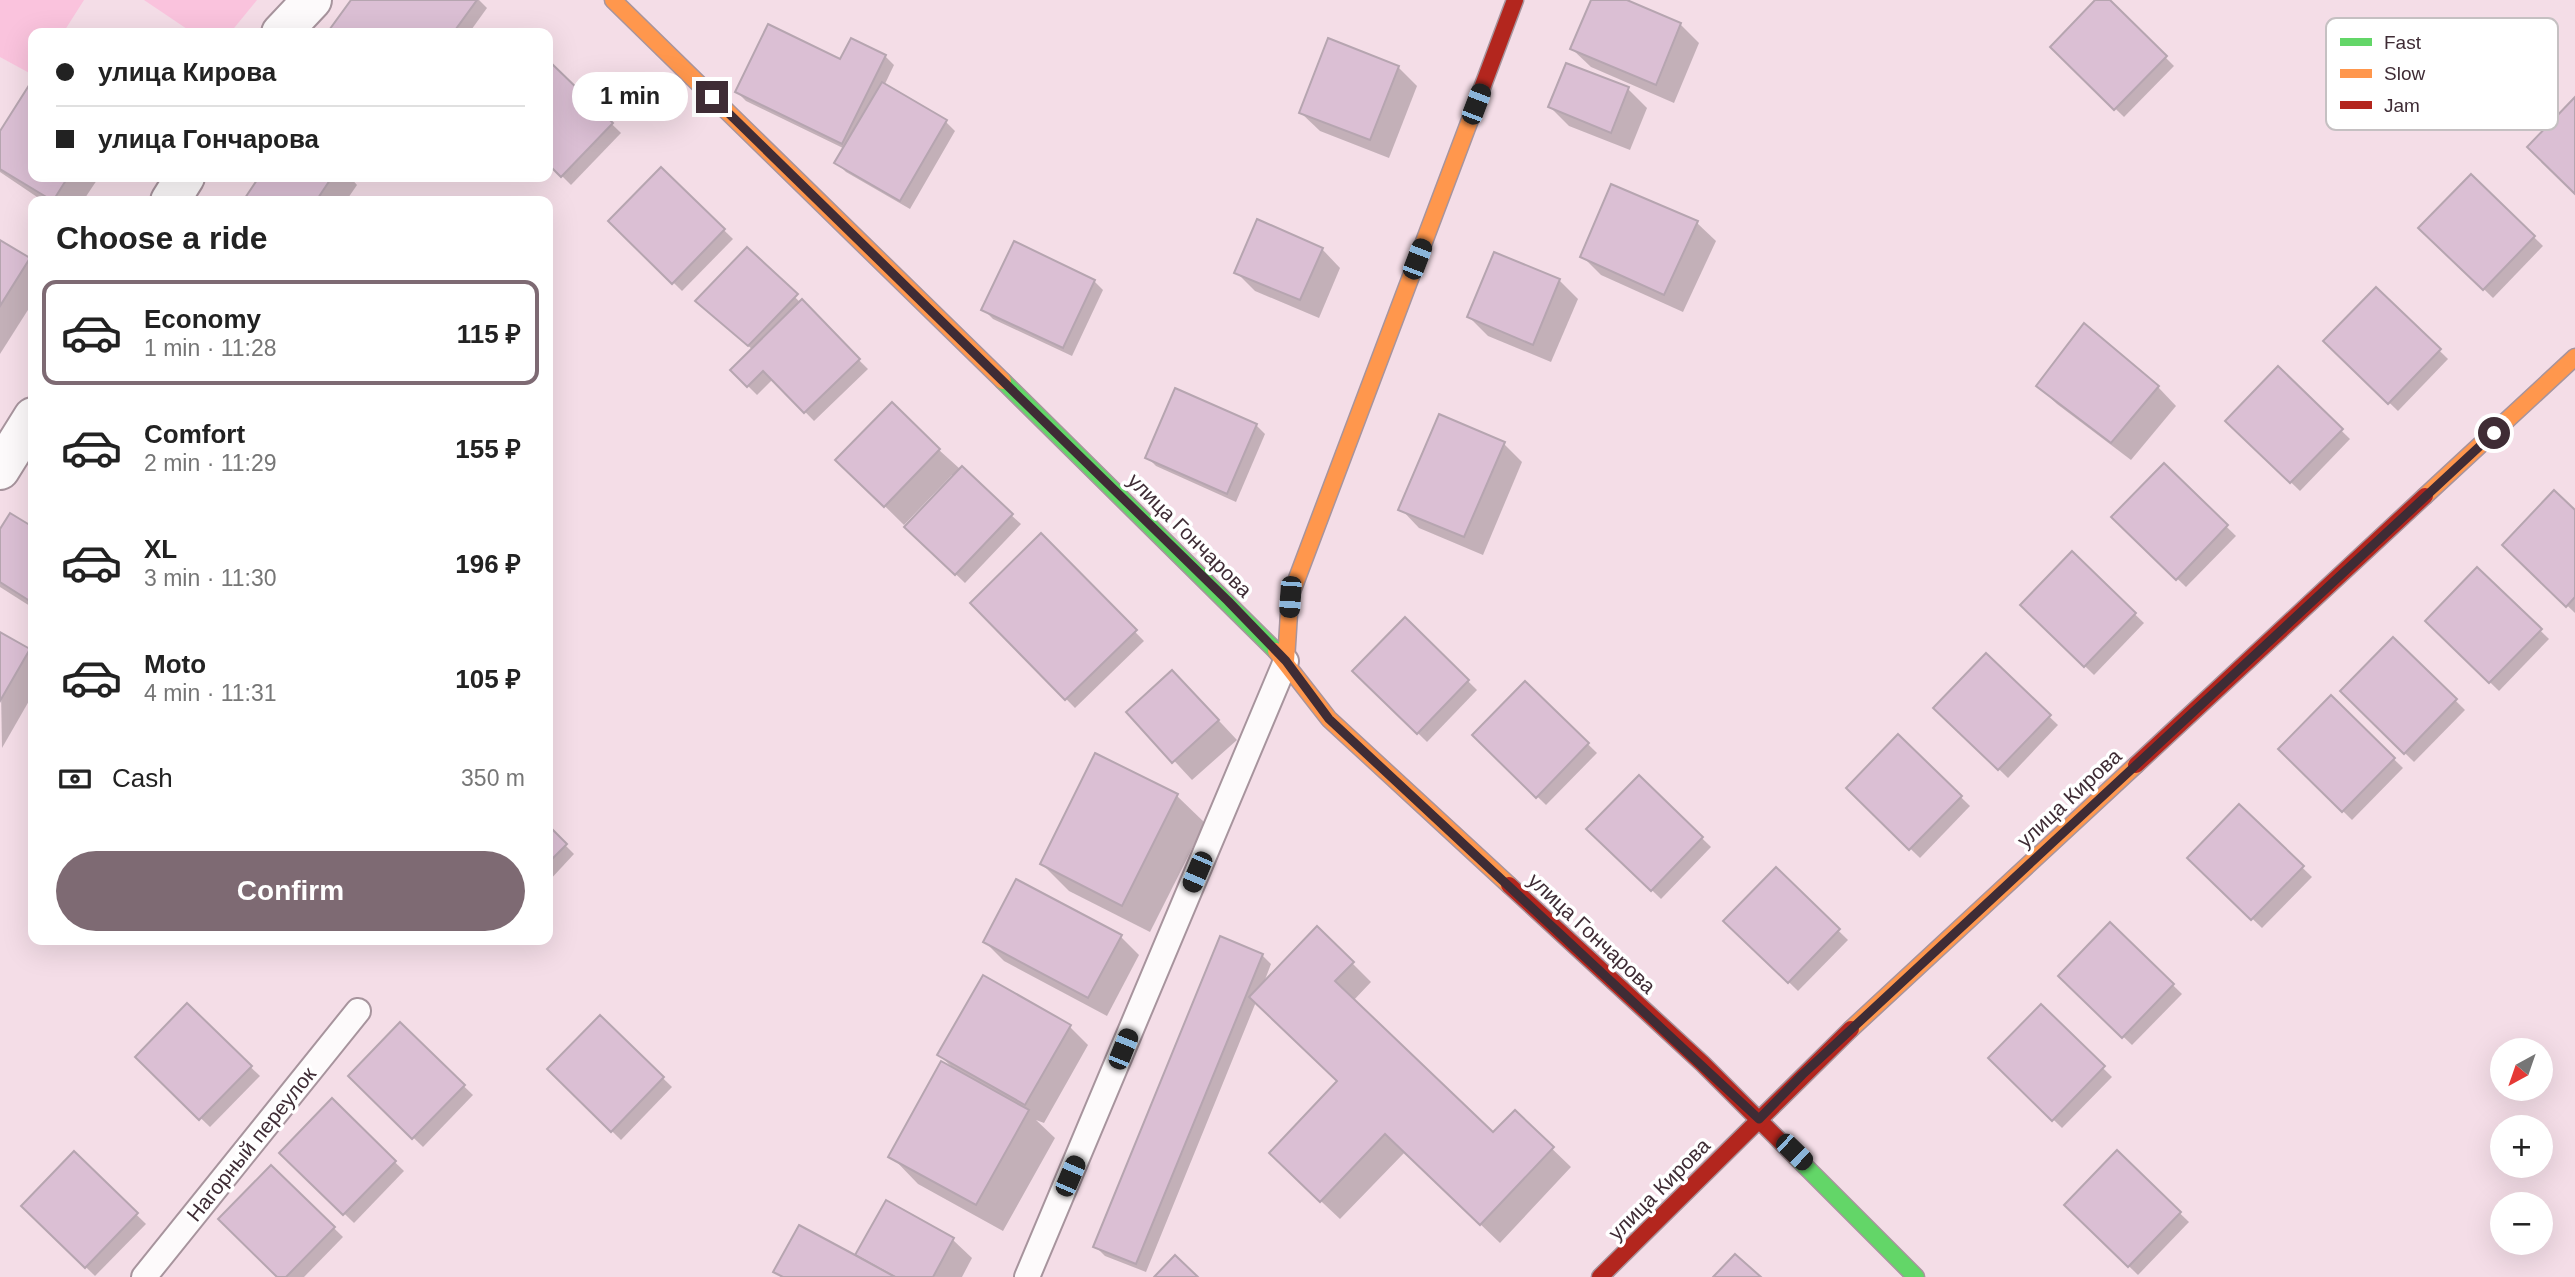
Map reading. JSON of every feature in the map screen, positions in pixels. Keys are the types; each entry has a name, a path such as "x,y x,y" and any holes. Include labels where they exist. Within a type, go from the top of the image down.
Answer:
{"street":[{"path":"286,28 312,0"},
{"name":"улица Гончарова","path":"613,0 1286,661 1329,719 1759,1119 1916,1277"},
{"path":"1286,661 1290,597 1515,0"},
{"name":"улица Кирова","path":"1600,1277 1802,1075 2575,357"},
{"path":"0,470 28,425"}],"lane":[{"path":"1027,1277 1286,661"},
{"name":"Нагорный переулок","path":"144,1277 358,1012"}],"shaded area":[{"path":"0,0 84,0 66,28 28,28 28,72 0,57"},
{"path":"144,0 257,0 234,28 186,28"}],"building":[{"path":"351,0 477,0 457,28 331,28"},
{"path":"1591,0 1627,0 1681,23 1656,85 1570,49"},
{"path":"2095,0 2110,0 2167,56 2114,110 2050,47"},
{"path":"768,24 840,59 851,38 886,55 842,144 735,92"},
{"path":"1328,38 1399,66 1370,140 1299,113"},
{"path":"1566,63 1629,87 1611,133 1548,107"},
{"path":"553,65 613,123 561,177 553,169"},
{"path":"882,82 947,120 900,201 834,163"},
{"path":"28,87 28,182 65,182 56,196 45,196 0,169 0,131"},
{"path":"2575,97 2575,194 2527,147 2543,130 2558,130 2558,115"},
{"path":"661,167 725,229 672,284 608,221"},
{"path":"2471,174 2535,236 2483,290 2418,228"},
{"path":"256,182 329,182 319,196 246,196"},
{"path":"1611,184 1698,221 1664,295 1580,257"},
{"path":"1257,219 1323,248 1300,300 1234,273"},
{"path":"0,240 28,257 28,261 0,306"},
{"path":"1014,241 1095,280 1063,348 981,310"},
{"path":"747,247 798,294 748,346 695,301"},
{"path":"1494,252 1560,279 1533,345 1467,317"},
{"path":"2376,287 2441,349 2388,404 2323,341"},
{"path":"802,299 860,359 804,413 763,371 747,387 730,370"},
{"path":"2084,323 2159,386 2111,443 2036,386"},
{"path":"2278,366 2343,429 2290,483 2225,421"},
{"path":"1175,388 1257,424 1227,494 1145,458"},
{"path":"892,402 940,449 884,507 835,460"},
{"path":"1439,414 1505,442 1464,537 1398,510"},
{"path":"2164,463 2228,525 2176,580 2111,517"},
{"path":"962,466 1013,514 955,575 904,527"},
{"path":"2554,490 2575,510 2575,597 2566,607 2502,545"},
{"path":"10,513 28,524 28,600 0,582 0,529"},
{"path":"1041,533 1137,630 1065,700 970,603"},
{"path":"2072,551 2136,613 2084,667 2020,605"},
{"path":"2477,567 2542,629 2489,683 2425,621"},
{"path":"1405,617 1469,680 1417,734 1352,671"},
{"path":"0,632 28,648 28,652 0,701"},
{"path":"2393,637 2457,699 2404,754 2340,691"},
{"path":"1986,653 2051,715 1998,770 1933,708"},
{"path":"1172,670 1219,720 1172,763 1126,712"},
{"path":"1525,681 1589,743 1536,798 1472,735"},
{"path":"2331,695 2395,758 2342,812 2278,749"},
{"path":"1898,734 1962,796 1909,850 1846,788"},
{"path":"1095,753 1178,794 1122,906 1040,864"},
{"path":"1639,775 1703,837 1651,891 1586,829"},
{"path":"2239,804 2304,866 2251,920 2187,858"},
{"path":"553,830 567,844 553,858"},
{"path":"1776,867 1840,929 1788,983 1723,921"},
{"path":"1016,879 1122,935 1088,998 983,942"},
{"path":"2110,922 2174,984 2122,1038 2058,976"},
{"path":"1317,926 1354,962 1335,981 1493,1132 1515,1110 1554,1147 1480,1225 1385,1134 1320,1202 1269,1153 1337,1081 1249,997"},
{"path":"1220,936 1263,954 1136,1264 1093,1247"},
{"path":"983,975 1071,1025 1025,1105 937,1055"},
{"path":"187,1003 252,1066 199,1120 135,1057"},
{"path":"2041,1004 2105,1066 2052,1121 1988,1058"},
{"path":"600,1015 664,1077 611,1132 547,1069"},
{"path":"400,1022 465,1085 412,1139 348,1076"},
{"path":"941,1061 1029,1110 976,1205 888,1157"},
{"path":"332,1098 396,1161 343,1215 279,1153"},
{"path":"2117,1150 2181,1212 2128,1267 2064,1205"},
{"path":"74,1151 138,1213 85,1268 21,1206"},
{"path":"271,1165 335,1227 286,1277 277,1277 218,1219"},
{"path":"886,1200 954,1238 933,1277 895,1277 855,1255"},
{"path":"799,1225 895,1277 783,1277 773,1272"},
{"path":"1735,1254 1761,1277 1713,1277"},
{"path":"1175,1255 1198,1277 1154,1277"}],"traffic: fast":[{"path":"1003,381 1276,651"},
{"path":"1796,1157 1916,1277"}],"traffic: slow":[{"path":"613,0 1003,381"},
{"path":"1286,661 1290,597 1473,112"},
{"path":"2425,496 2575,357"},
{"path":"1276,651 1329,719 1509,885"},
{"path":"1851,1029 2136,765"}],"traffic: jam":[{"path":"1473,112 1515,0"},
{"path":"2136,765 2425,496"},
{"path":"1509,885 1703,1064 1796,1157"},
{"path":"1600,1277 1851,1029"}],"route":[{"path":"712,97 1228,601 1286,661 1329,719 1703,1064 1759,1119 1802,1075 2494,433"}]}
